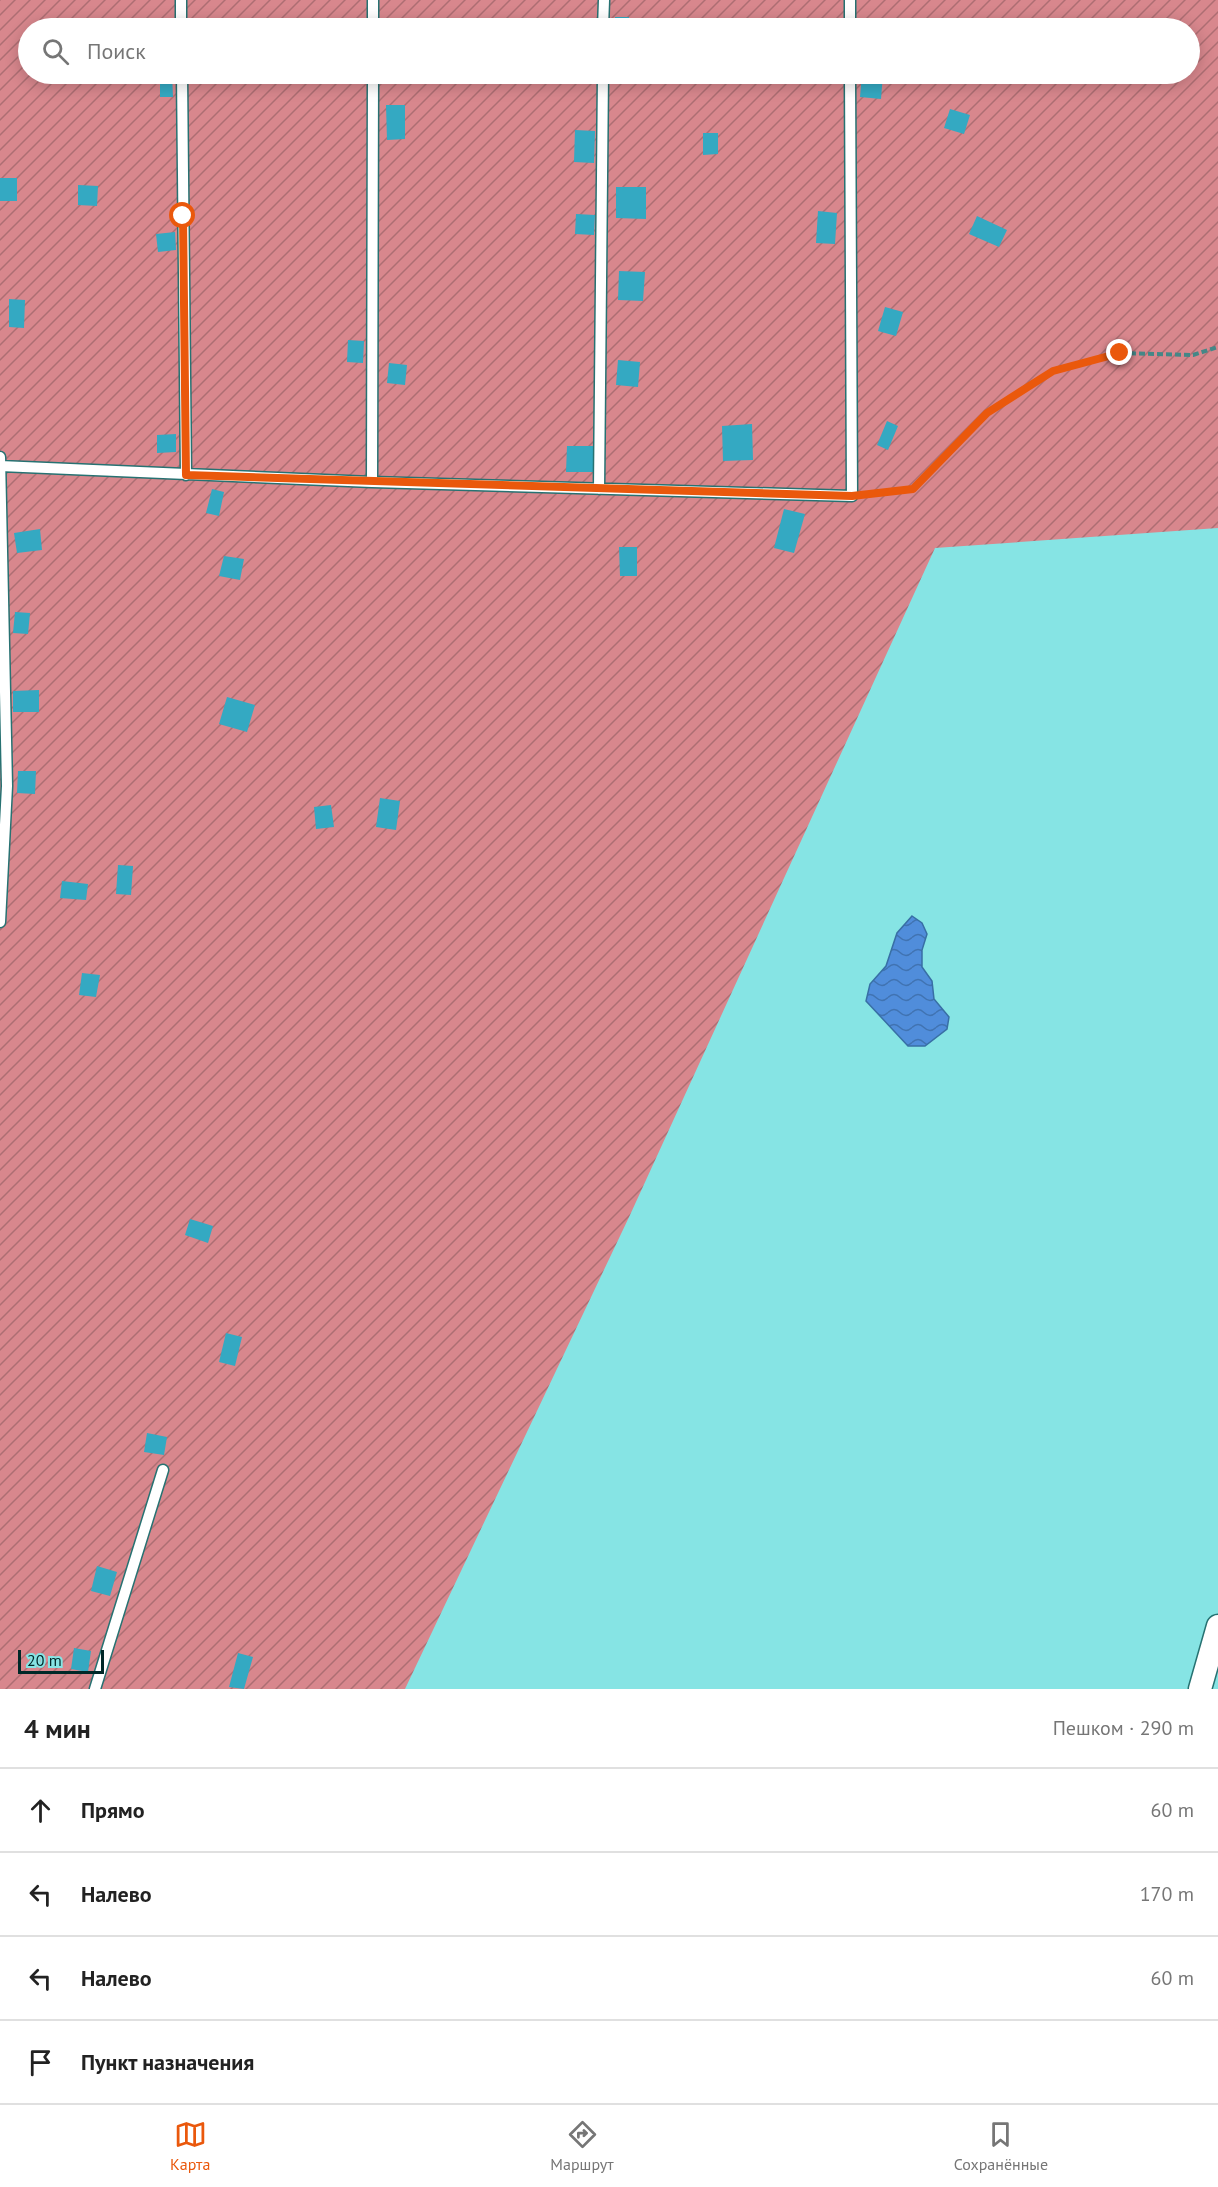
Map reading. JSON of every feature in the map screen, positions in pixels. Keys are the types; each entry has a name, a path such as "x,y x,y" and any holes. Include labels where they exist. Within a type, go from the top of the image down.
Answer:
{"street":[{"path":"1200,1689 1218,1626"}],"lane":[{"path":"181,0 181,18"},
{"path":"373,0 373,18"},
{"path":"603,18 604,0"},
{"path":"850,0 850,18"},
{"path":"182,84 186,475"},
{"path":"372,482 373,84"},
{"path":"599,489 603,84"},
{"path":"0,466 372,482 852,496 850,84"},
{"path":"0,457 6,786 0,922"},
{"path":"95,1689 163,1470"}],"path":[{"path":"852,496 913,489 987,413 1053,371 1120,353 1193,355 1218,347"}],"shaded area":[{"path":"0,0 1218,0 1218,528 935,548 630,1215 405,1689 0,1689"}],"water":[{"path":"912,916 922,923 927,934 922,950 922,967 932,981 934,999 949,1017 947,1029 925,1046 908,1046 866,1001 870,984 886,966 897,933"}],"building":[{"path":"160,84 172,84 173,97 160,97"},
{"path":"861,84 882,84 881,99 860,97"},
{"path":"386,105 405,105 405,139 387,140"},
{"path":"950,109 970,115 964,134 944,128"},
{"path":"575,130 595,131 594,163 574,162"},
{"path":"703,133 718,133 718,154 703,155"},
{"path":"0,178 17,178 17,201 0,201"},
{"path":"78,185 98,186 97,206 78,205"},
{"path":"616,187 646,187 646,219 616,218"},
{"path":"818,211 837,213 835,244 816,243"},
{"path":"576,214 595,215 594,235 575,234"},
{"path":"977,216 1007,230 999,247 969,234"},
{"path":"175,232 176,250 158,252 156,234"},
{"path":"619,271 645,272 643,301 618,300"},
{"path":"9,299 25,300 24,328 9,327"},
{"path":"885,307 903,312 896,336 878,331"},
{"path":"348,340 364,341 363,363 347,362"},
{"path":"618,360 640,362 638,387 616,385"},
{"path":"389,363 407,365 405,385 387,383"},
{"path":"887,421 898,426 888,450 877,445"},
{"path":"752,424 753,460 723,461 722,426"},
{"path":"176,434 176,452 157,453 157,435"},
{"path":"567,446 593,446 593,472 566,472"},
{"path":"212,489 224,492 219,516 206,513"},
{"path":"784,509 805,514 794,553 774,548"},
{"path":"40,529 42,550 17,553 14,533"},
{"path":"619,547 637,547 637,576 620,576"},
{"path":"224,556 244,559 240,580 219,576"},
{"path":"15,612 30,613 28,634 13,633"},
{"path":"39,690 39,712 13,712 13,691"},
{"path":"227,697 255,705 247,732 219,724"},
{"path":"18,771 36,771 35,794 17,793"},
{"path":"380,798 400,801 396,830 376,827"},
{"path":"331,805 334,827 316,829 314,807"},
{"path":"118,865 133,866 131,895 116,894"},
{"path":"62,881 88,884 86,900 60,898"},
{"path":"82,973 100,975 96,997 79,995"},
{"path":"190,1219 213,1226 208,1243 185,1235"},
{"path":"226,1333 242,1337 235,1366 219,1362"},
{"path":"147,1433 167,1437 164,1455 144,1452"},
{"path":"97,1566 117,1572 110,1596 91,1591"},
{"path":"74,1648 91,1651 88,1672 71,1669"},
{"path":"238,1653 253,1657 244,1689 229,1687"}],"route":[{"path":"183,216 186,475 852,496 913,489 987,413 1053,371 1120,353"}]}
